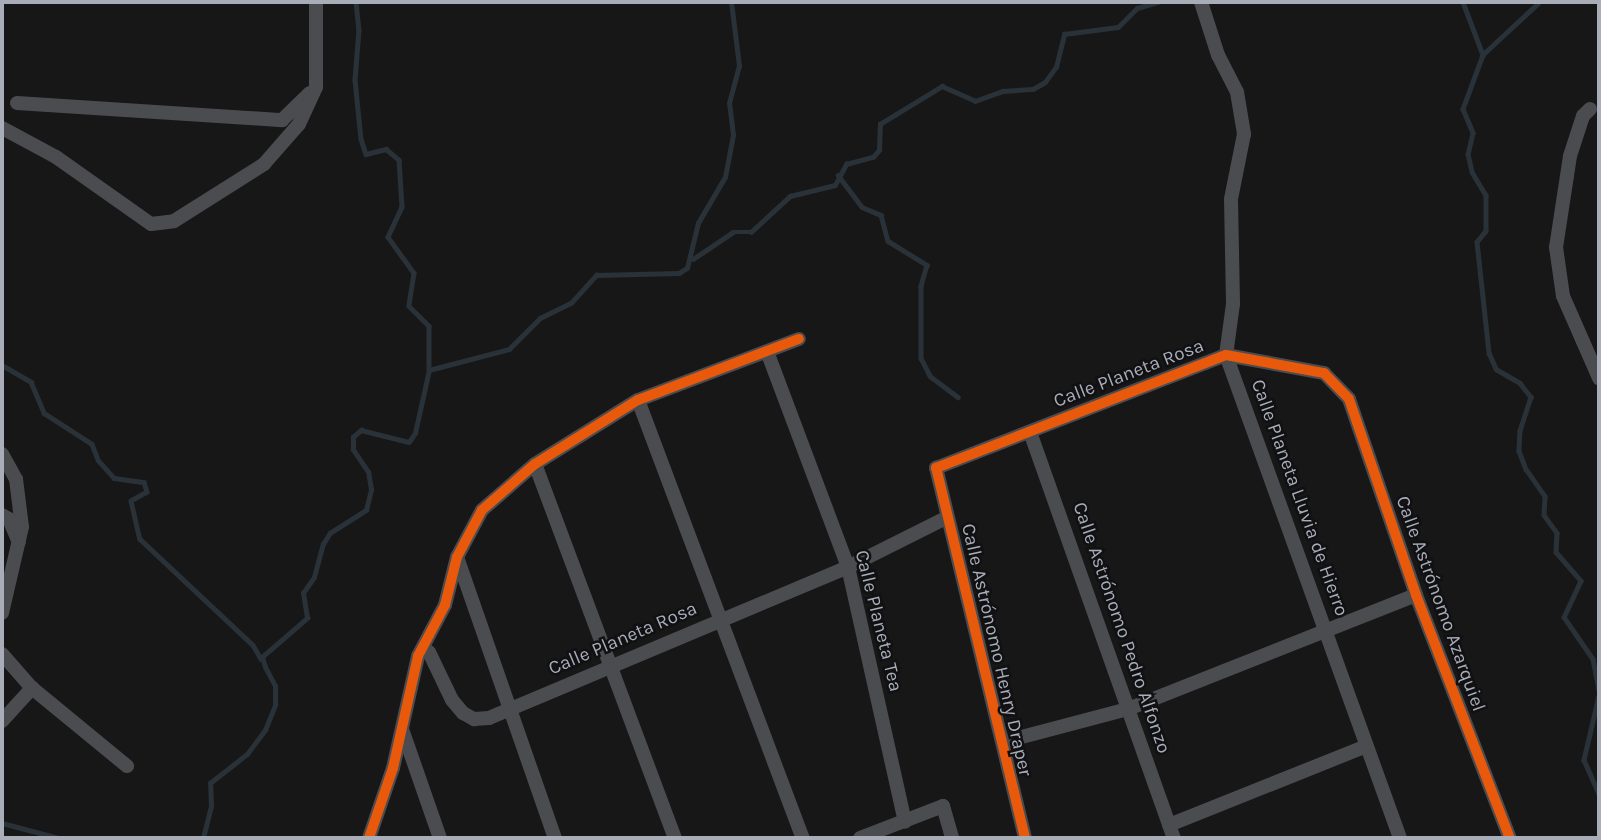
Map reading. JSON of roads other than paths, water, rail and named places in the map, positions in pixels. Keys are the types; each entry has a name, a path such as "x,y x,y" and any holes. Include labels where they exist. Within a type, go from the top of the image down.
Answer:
{"street":[{"path":"2,128 56,158 151,224 174,221 264,164 299,124 316,87 316,2"},
{"name":"Calle Planeta Lluvia de Hierro","path":"1200,2 1218,55 1237,92 1244,134 1235,162 1231,199 1233,304 1226,355 1328,632 1364,747 1400,838"},
{"path":"17,103 282,120 316,87"},
{"path":"1590,109 1583,116 1570,156 1556,247 1563,296 1599,378"},
{"path":"369,838 402,729 422,650 445,605 457,557 482,510 535,464 638,400 768,354 799,339"},
{"name":"Calle Planeta Tea","path":"768,354 848,567 905,822"},
{"name":"Calle Planeta Rosa","path":"936,468 1226,355 1307,367 1338,382"},
{"name":"Calle Astrónomo Azarquiel","path":"1338,382 1349,398 1416,594 1508,837"},
{"path":"638,400 803,838"},
{"name":"Calle Astrónomo Pedro Alfonzo","path":"1030,432 1172,832"},
{"path":"2,454 19,492 20,547 2,613"},
{"path":"535,464 675,838"},
{"name":"Calle Astrónomo Henry Draper","path":"936,468 946,519 1025,838"},
{"path":"2,515 9,519 20,547"},
{"name":"Calle Planeta Rosa","path":"422,650 429,652 452,700 463,713 474,719 489,718 721,618 848,567 946,519"},
{"path":"457,557 555,838"},
{"path":"1003,742 1128,709 1328,632 1416,594"},
{"path":"2,654 32,688 127,766"},
{"path":"2,721 32,688"},
{"path":"402,729 439,838"},
{"path":"1172,832 1364,747"},
{"path":"860,838 943,806 952,838"}],"waterway":[{"path":"356,2 359,30 355,80 361,139 366,154 386,149 399,160 402,207 388,237 414,273 409,306 429,326 429,370"},
{"path":"265,667 262,657 307,618 303,593 314,577 323,544 330,533 366,510 371,490 368,472 353,450 353,437 361,430 409,442 415,433 429,370 509,349 540,318 571,303 596,275 679,273 687,268 698,223 725,177 733,135 729,103 739,66 731,2"},
{"path":"693,259 733,232 751,232 790,196 835,185 846,164 873,157 879,150 880,124 942,86 975,101 1003,91 1033,89 1045,82 1056,67 1064,34 1118,27 1137,8 1158,2"},
{"path":"1463,2 1483,55"},
{"path":"1540,2 1483,55 1463,109 1473,133 1468,154 1472,172 1486,195 1486,231 1477,242 1489,353 1496,369 1520,383 1531,397 1520,430 1519,451 1526,469 1545,496 1544,515 1557,533 1556,552 1581,581 1564,617 1593,659 1599,690"},
{"path":"838,175 862,207 881,215 888,241 927,265 921,286 921,358 930,376 958,397"},
{"path":"2,365 31,382 44,413 92,444 98,460 114,478 144,482 147,492 131,501 140,539 253,645 261,659"},
{"path":"203,838 211,807 210,783 247,754 265,730 275,705 275,686 265,667"},
{"path":"1599,696 1584,760 1599,794"},
{"path":"2,823 59,838"}]}
